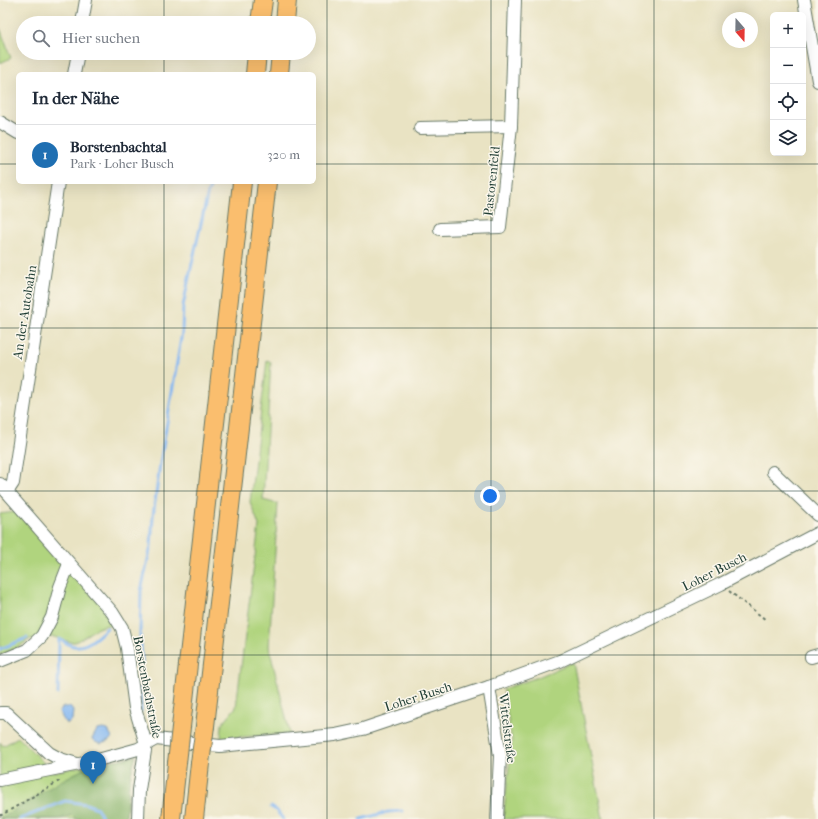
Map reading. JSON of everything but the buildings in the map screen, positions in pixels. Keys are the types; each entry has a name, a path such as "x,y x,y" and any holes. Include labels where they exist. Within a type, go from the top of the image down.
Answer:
{"highway":[{"path":"261,16 263,0"},
{"path":"286,16 287,0"},
{"path":"255,72 256,60"},
{"path":"279,72 280,60"},
{"path":"171,819 242,184"},
{"path":"194,819 267,184"}],"street":[{"path":"83,16 86,0"},
{"name":"Pastorenfeld","path":"440,229 500,227 511,126 515,0"},
{"path":"804,0 818,81"},
{"path":"74,72 77,60"},
{"path":"0,122 16,132"},
{"name":"Pastorenfeld","path":"420,128 511,126"},
{"name":"An der Autobahn","path":"4,488 13,483 58,184"},
{"path":"773,472 818,515"},
{"name":"Borstenbachstraße","path":"4,488 112,612 122,628 127,648 135,708 146,744 139,790 138,819"},
{"name":"Loher Busch","path":"0,780 78,765 138,750 156,739 220,746 335,735 363,729 489,688 560,662 721,584 818,534"},
{"path":"0,661 27,650 42,636 52,617 60,587 69,564"},
{"name":"Wittelstraße","path":"489,688 500,755 497,819"},
{"path":"0,713 6,713 49,753 60,759 78,765"}],"path":[{"path":"721,584 766,620"},
{"path":"0,816 67,776"}],"green space":[{"path":"0,28 11,58 0,63"},
{"path":"267,360 271,362 263,500 278,504 269,647 290,734 221,738 222,724 236,707 259,525 250,502"},
{"path":"22,504 118,625 104,626 75,642 54,637 30,639 19,647 0,656 0,514 15,512"},
{"path":"573,662 603,819 503,819 512,741 503,689 538,677"},
{"path":"18,737 53,772 136,756 129,787 126,819 0,819 0,742 3,746"},
{"path":"136,756 129,787 126,819 76,819 72,815 59,819 0,819 74,774 100,763"}],"water":[{"path":"63,707 70,707 73,711 72,720 68,724 64,721 59,711"},
{"path":"97,730 108,730 112,737 109,741 101,744 95,742 92,739"}],"waterway":[{"path":"142,664 140,633 141,591 151,546 153,516 160,464 182,332 183,306 208,192 212,184"},
{"path":"58,694 59,639 72,646 79,646 92,641 107,628"},
{"path":"0,649 27,638"},
{"path":"140,683 141,711"},
{"path":"20,819 65,801 86,804 97,808 103,819"},
{"path":"271,807 276,810 283,819"},
{"path":"361,819 388,812 402,811"}],"place":[{"name":"Borstenbachtal","path":"93,784"}]}
